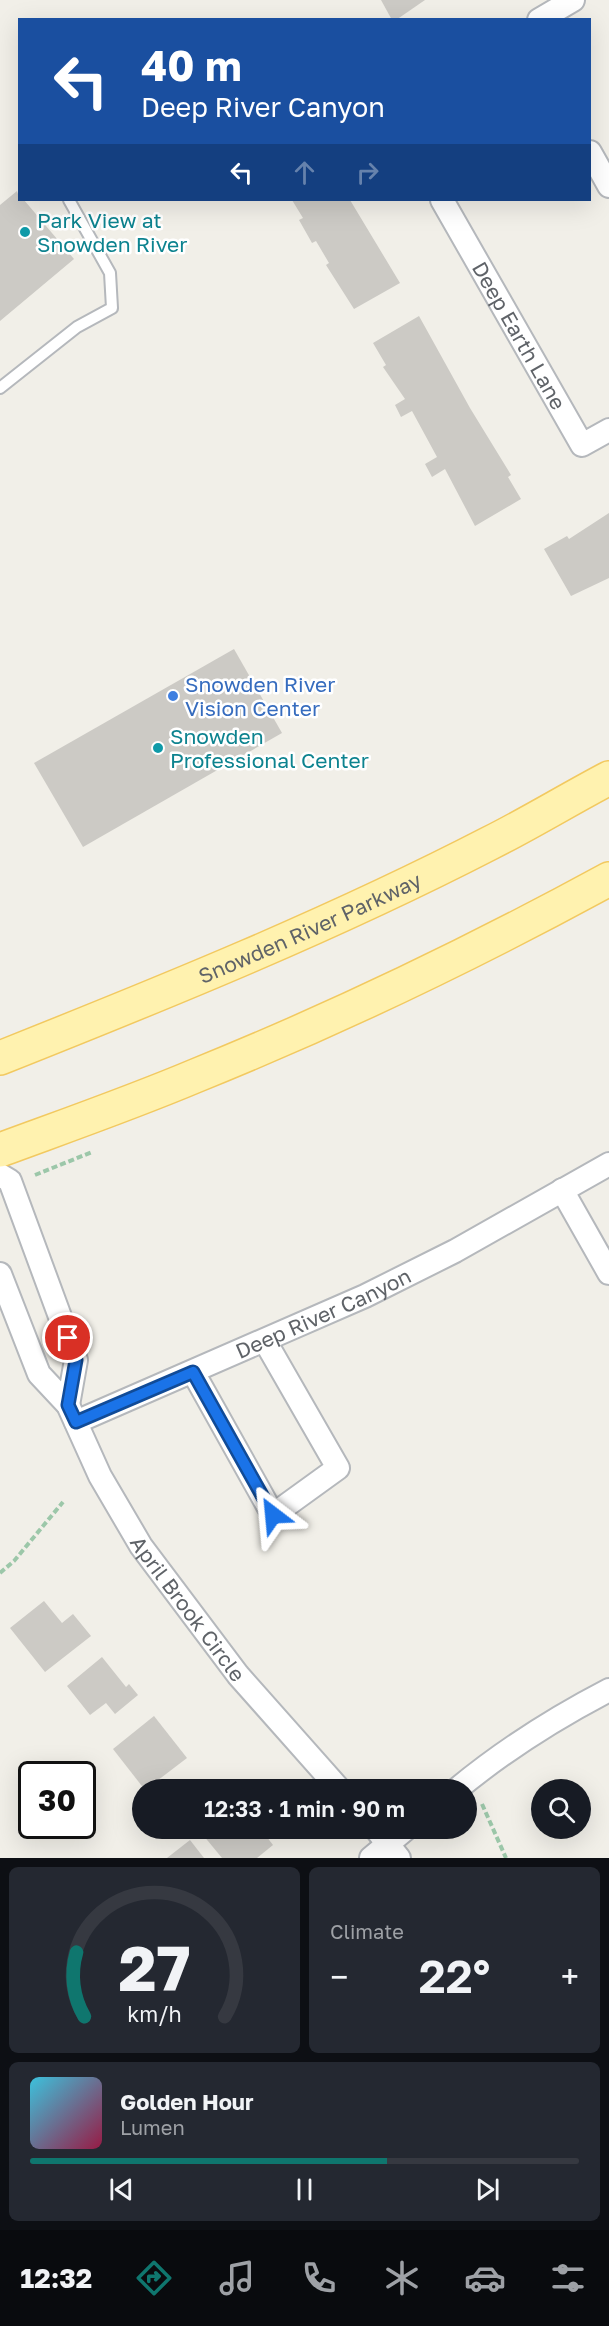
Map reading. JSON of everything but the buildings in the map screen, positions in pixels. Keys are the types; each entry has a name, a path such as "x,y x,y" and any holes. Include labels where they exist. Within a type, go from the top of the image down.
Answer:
{"main road":[{"name":"Snowden River Parkway","path":"0,1058 164,993 315,927 491,843 609,777"},
{"path":"0,1150 196,1076 340,1012 530,922 609,879"}],"street":[{"path":"542,18 573,0"},
{"path":"591,154 609,186"},
{"name":"Deep Earth Lane","path":"443,201 582,445 609,430"},
{"name":"Deep River Canyon","path":"72,1413 193,1372 365,1296 609,1164"},
{"path":"0,1175 10,1180 76,1360 72,1413"},
{"path":"562,1190 609,1273"},
{"name":"April Brook Circle","path":"0,1274 39,1374 72,1413 100,1476 141,1546 238,1675 330,1779"},
{"path":"193,1372 273,1515 338,1468 265,1341"},
{"path":"469,1779 496,1757 609,1690"},
{"path":"371,1858 387,1843"}],"lane":[{"path":"0,388 77,327 112,308 110,273 70,201"}],"path":[{"path":"0,1574 14,1562 63,1502"},
{"path":"482,1804 506,1858"}],"place":[{"name":"Park View at Snowden River","path":"25,232"},
{"name":"Snowden River Vision Center","path":"173,696"},
{"name":"Snowden Professional Center","path":"158,748"}],"route":[{"path":"68,1338 76,1360 68,1405 76,1422 193,1372 273,1515"}]}
